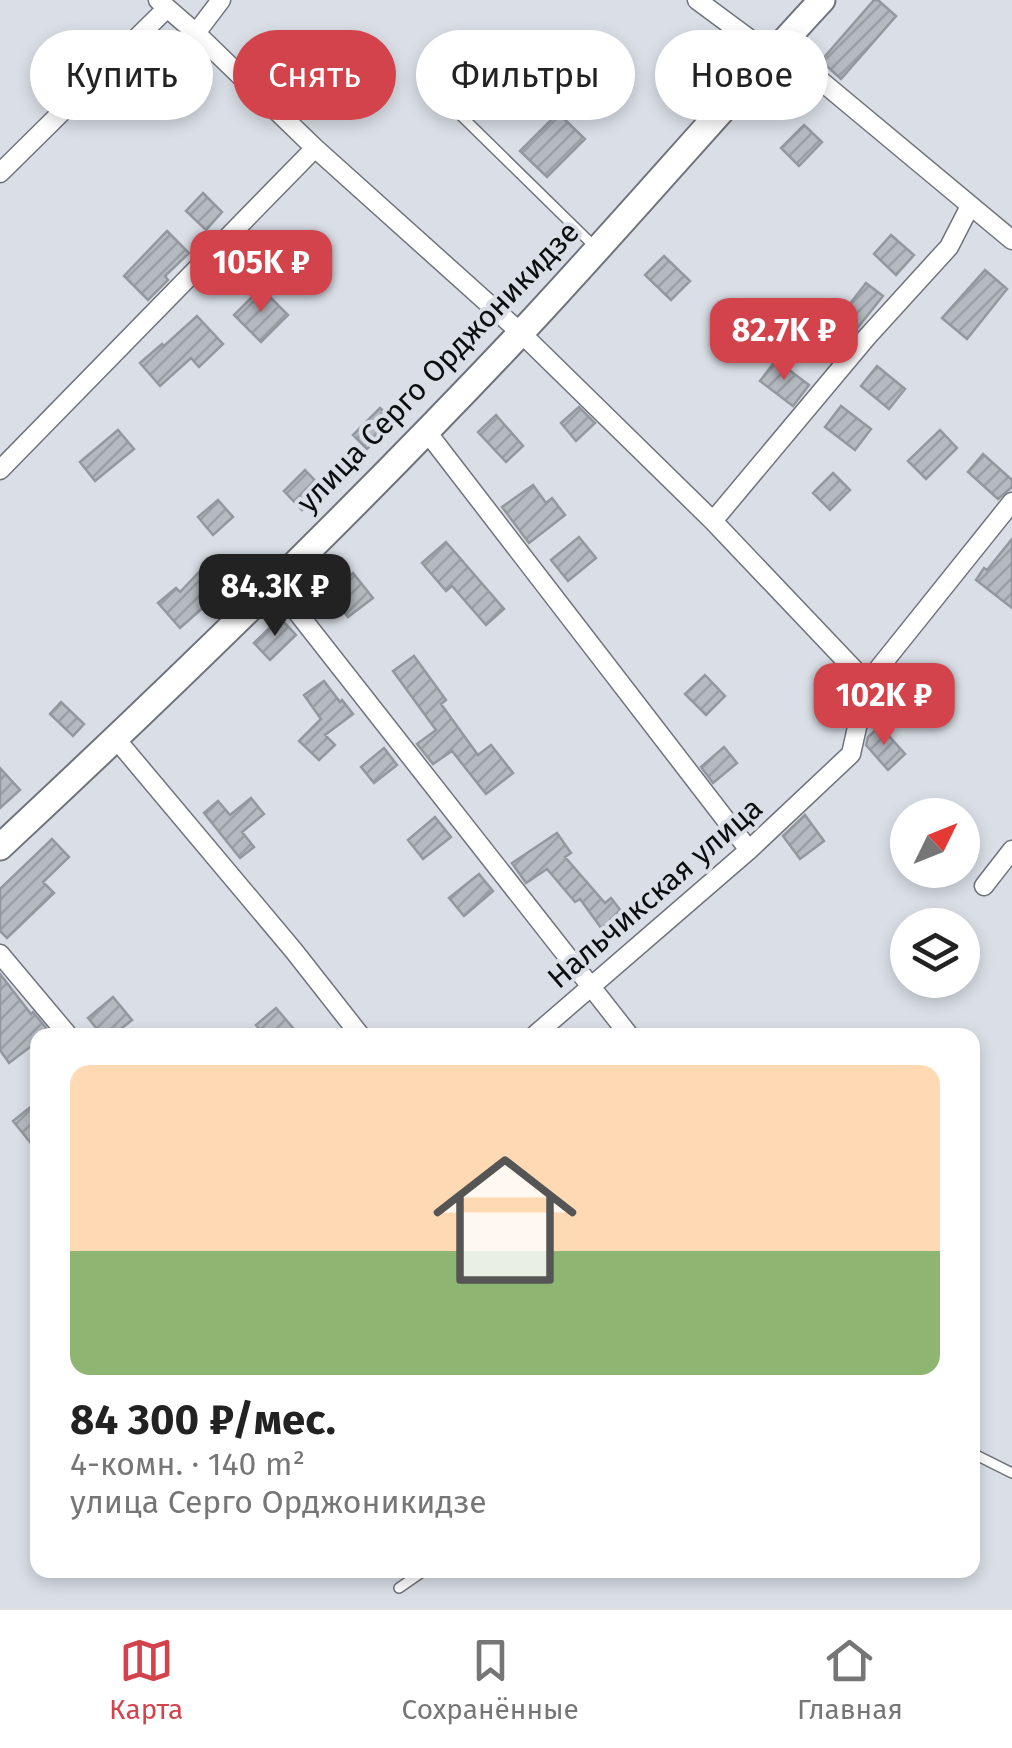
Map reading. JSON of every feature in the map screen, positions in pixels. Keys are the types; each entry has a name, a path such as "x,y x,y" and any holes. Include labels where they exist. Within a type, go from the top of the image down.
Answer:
{"street":[{"path":"198,30 220,0"},
{"path":"697,0 738,30"},
{"name":"улица Серго Орджоникидзе","path":"794,30 822,0"},
{"path":"0,173 162,4 192,30"},
{"path":"213,49 315,148 520,333 714,521 867,682"},
{"path":"828,87 1012,240"},
{"name":"улица Серго Орджоникидзе","path":"0,847 116,739 427,432 712,120"},
{"path":"0,470 315,148"},
{"path":"714,521 867,337 949,247 970,206"},
{"path":"427,432 749,850"},
{"name":"Нальчикская улица","path":"543,1028 749,850 851,754 867,682 1012,502"},
{"path":"275,584 623,1028"},
{"path":"116,739 355,1028"},
{"path":"984,886 1012,850"},
{"path":"0,954 62,1028"}],"lane":[{"path":"465,120 596,249"},
{"path":"980,1457 1012,1472"},
{"path":"399,1588 413,1578"}],"building":[{"path":"874,0 896,16 841,79 828,67 828,53"},
{"path":"551,120 565,120 585,139 547,177 520,151"},
{"path":"804,125 822,142 799,166 781,148"},
{"path":"203,193 222,212 206,230 186,211"},
{"path":"167,231 189,253 148,300 124,276"},
{"path":"891,235 914,255 896,275 874,254"},
{"path":"664,256 690,281 671,300 645,275"},
{"path":"985,270 1007,289 967,339 942,318"},
{"path":"866,283 883,296 855,331 839,318"},
{"path":"261,288 288,315 261,342 234,315"},
{"path":"197,316 223,344 199,367 191,358 160,386 140,363"},
{"path":"776,360 809,385 793,406 760,381"},
{"path":"877,366 905,389 889,409 861,386"},
{"path":"841,406 871,429 855,450 825,427"},
{"path":"579,407 595,423 576,441 561,423"},
{"path":"380,408 395,422 367,449 353,435"},
{"path":"496,415 523,446 506,462 478,432"},
{"path":"118,430 134,449 95,481 80,462"},
{"path":"940,430 957,448 926,479 908,461"},
{"path":"983,454 1012,480 1012,487 998,499 968,472"},
{"path":"305,470 323,489 302,510 284,491"},
{"path":"833,473 850,490 830,510 813,493"},
{"path":"533,485 546,503 552,498 565,515 529,543 502,507"},
{"path":"218,500 233,517 213,535 198,517"},
{"path":"579,537 596,558 568,581 551,560"},
{"path":"1012,539 1012,608 976,580"},
{"path":"446,542 504,609 486,625 452,586 446,591 422,563"},
{"path":"201,570 222,591 180,628 158,603 176,588 180,592"},
{"path":"353,573 373,598 348,617 329,592"},
{"path":"280,618 296,635 270,660 254,643"},
{"path":"414,656 446,700 441,704 478,755 491,745 513,773 486,794 452,751 433,764 417,744 436,730 393,671"},
{"path":"705,675 725,696 706,715 685,694"},
{"path":"324,681 353,714 325,735 335,745 319,760 299,741 321,719 304,695"},
{"path":"61,702 84,724 73,736 50,714"},
{"path":"880,726 905,754 888,770 866,745 868,737"},
{"path":"724,747 737,763 713,783 701,767"},
{"path":"384,748 397,765 374,783 361,767"},
{"path":"0,768 20,790 0,808"},
{"path":"251,798 264,814 242,832 254,847 240,858 204,813 218,801 230,815"},
{"path":"805,815 824,841 800,859 783,836"},
{"path":"435,817 451,837 423,859 408,840"},
{"path":"557,833 571,853 565,857 605,903 611,898 628,920 607,936 580,899 575,902 547,869 526,883 512,863"},
{"path":"52,839 69,857 43,882 54,893 7,938 0,931 0,889"},
{"path":"479,874 493,891 464,916 449,898"},
{"path":"0,974 46,1028 30,1028 30,1047 9,1063 0,1050"},
{"path":"113,997 132,1020 122,1028 96,1028 88,1018"},
{"path":"276,1008 293,1028 259,1028 256,1025"},
{"path":"30,1107 30,1142 13,1121"}]}
